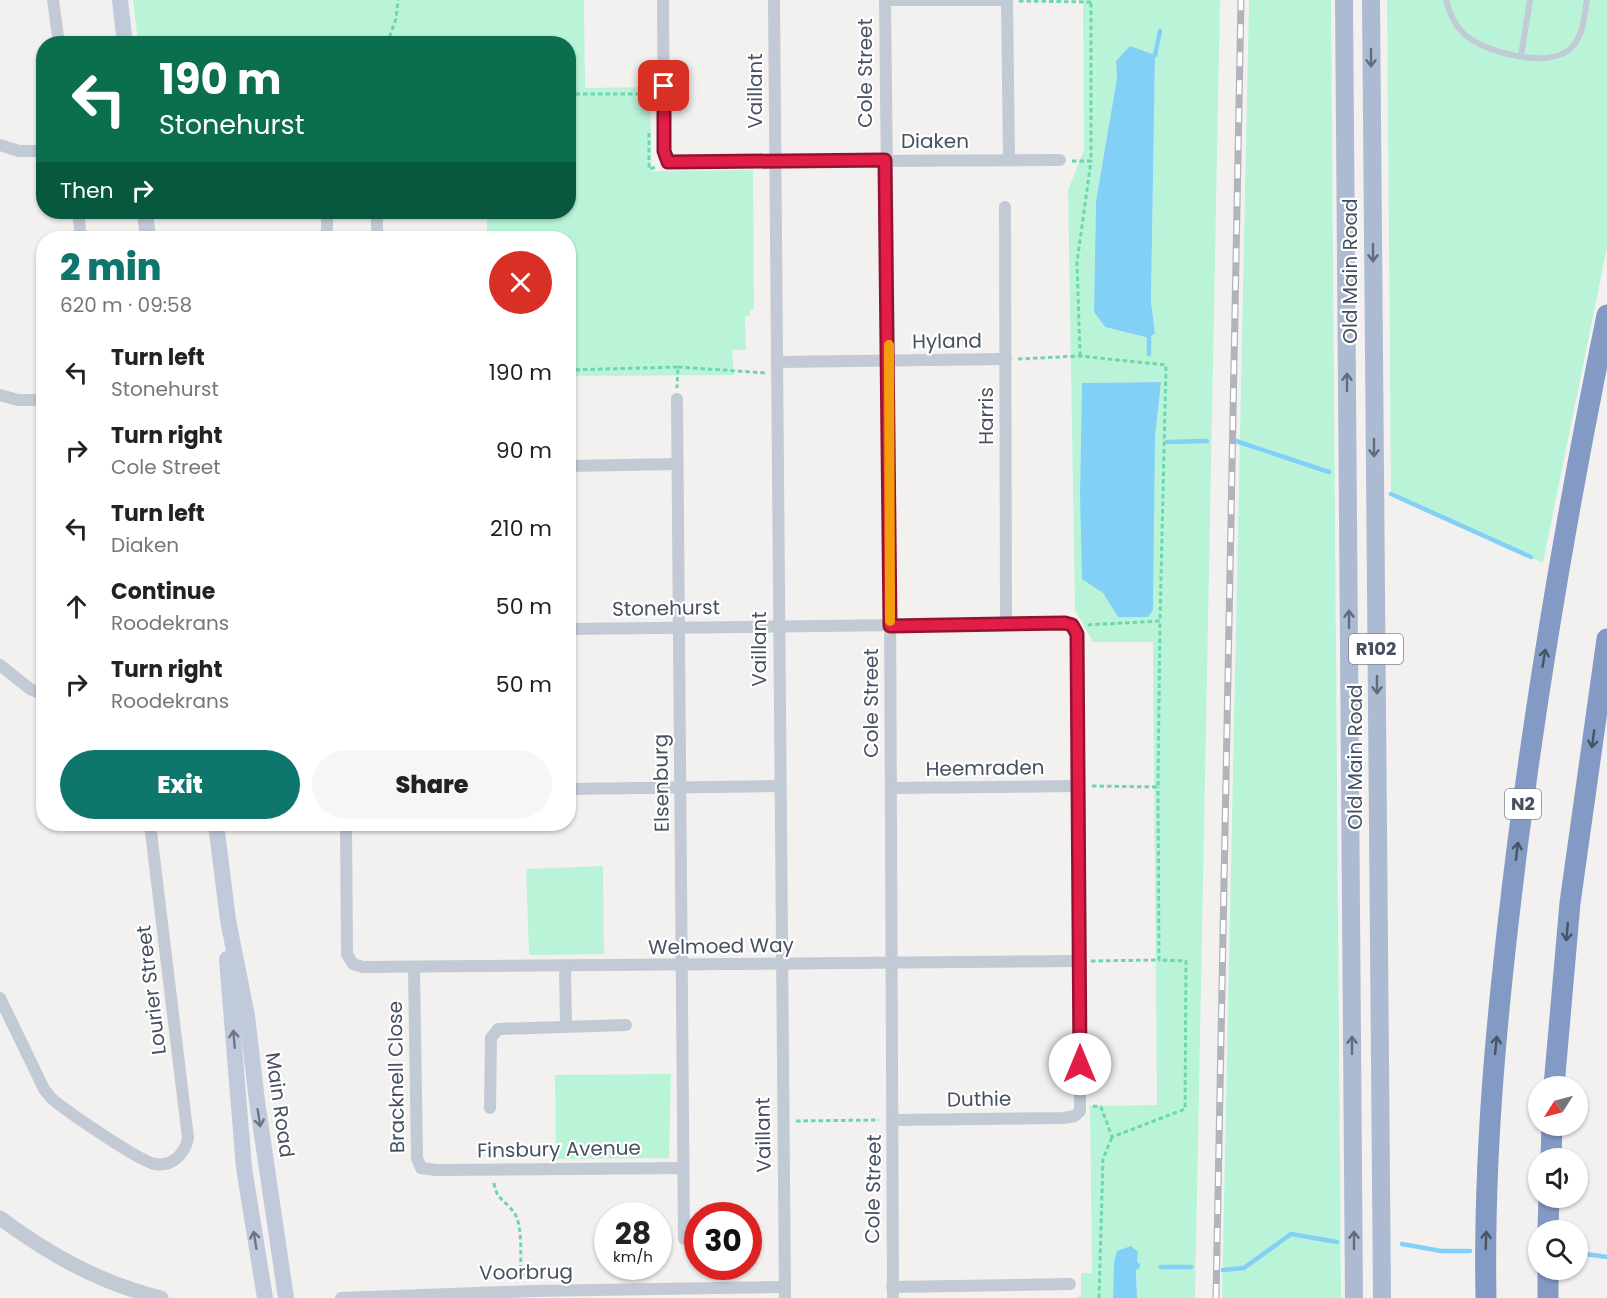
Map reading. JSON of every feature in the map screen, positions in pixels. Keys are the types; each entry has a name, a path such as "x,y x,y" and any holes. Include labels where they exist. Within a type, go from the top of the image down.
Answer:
{"highway":[{"name":"N2","path":"1486,1298 1485,1256 1492,1077 1511,900 1555,585 1607,315"},
{"path":"1555,1076 1570,903 1607,639"},
{"path":"1548,1280 1548,1298"}],"main road":[{"path":"120,0 124,36"},
{"name":"Old Main Road","path":"1344,0 1354,1298"},
{"name":"Old Main Road","path":"1371,0 1382,1298"},
{"name":"Main Road","path":"217,831 228,920 247,1016 286,1298"},
{"name":"Main Road","path":"228,920 227,959 243,1158 265,1298"}],"street":[{"path":"53,0 57,36"},
{"path":"663,0 664,151 666,160"},
{"name":"Vaillant","path":"774,0 785,1292"},
{"path":"885,0 1007,0 1009,160"},
{"name":"Cole Street","path":"885,0 894,1120 893,1293"},
{"path":"0,145 19,151 36,151"},
{"name":"Diaken","path":"666,160 1060,160"},
{"name":"Harris","path":"1005,207 1006,624"},
{"name":"Hyland","path":"777,368 889,361 1006,359"},
{"path":"0,395 18,400 36,400"},
{"name":"Elsenburg","path":"677,399 684,1239"},
{"path":"576,466 677,464"},
{"path":"1072,625 1078,639 1080,1105"},
{"name":"Stonehurst","path":"576,628 1072,625"},
{"path":"0,665 36,692"},
{"path":"576,789 780,786"},
{"name":"Heemraden","path":"891,788 1078,786"},
{"name":"Lourier Street","path":"0,998 44,1089 60,1105 147,1161 167,1163 183,1151 188,1138 151,831"},
{"name":"Welmoed Way","path":"346,831 347,954 353,964 363,967 414,969 1080,961"},
{"path":"565,967 566,1026"},
{"name":"Bracknell Close","path":"414,969 417,1158 423,1169 436,1170"},
{"path":"490,1108 491,1044 495,1031 508,1027 626,1025"},
{"name":"Duthie","path":"894,1120 1064,1118 1077,1115 1080,1105"},
{"name":"Finsbury Avenue","path":"436,1170 683,1168"},
{"path":"0,1218 54,1256 86,1273 161,1298"},
{"path":"893,1293 1070,1284"},
{"name":"Voorbrug","path":"341,1298 532,1291 785,1292"}],"lane":[{"path":"1446,0 1455,23 1473,41 1521,56 1551,58 1570,49 1582,29 1587,0"},
{"path":"1521,56 1530,0"}],"path":[{"path":"390,36 396,19 398,0"},
{"path":"1007,0 1090,1 1091,161 1077,262 1080,356"},
{"path":"576,94 642,94 648,100 649,114"},
{"path":"649,125 649,169 655,169 666,160"},
{"path":"1060,160 1091,161"},
{"path":"1006,359 1080,356 1166,365 1158,787 1159,960"},
{"path":"677,399 678,368"},
{"path":"576,370 777,368"},
{"path":"1072,625 1160,621"},
{"path":"1078,786 1158,787"},
{"path":"1080,961 1186,961 1185,1109 1112,1137"},
{"path":"1080,1105 1101,1107 1112,1137 1103,1159 1099,1298"},
{"path":"782,1121 894,1120"},
{"path":"495,1169 496,1195 518,1220 521,1272 532,1291"}],"green space":[{"path":"133,0 584,0 585,88 650,87 651,171 753,170 754,309 750,309 750,316 745,316 746,350 732,350 734,375 576,376 576,231 487,231 487,219 576,219 576,36 137,36"},
{"path":"1083,0 1220,0 1195,1298 1137,1298 1136,1270 1140,1268 1140,1264 1117,1252 1114,1262 1113,1298 1076,1298 1081,1295 1081,1273 1092,1273 1090,1106 1157,1105 1153,642 1093,642 1075,610 1068,190 1084,150","holes":["1155,56 1151,302 1155,332 1149,338 1105,327 1094,312 1096,201 1117,78 1116,61","1160,382 1155,437 1118,617 1103,593 1080,492 1082,383"]},
{"path":"1249,0 1331,0 1341,1298 1222,1298"},
{"path":"1387,0 1607,0 1607,247 1543,563 1391,494"},
{"path":"603,866 604,954 529,955 526,869"},
{"path":"671,1074 669,1158 556,1159 555,1075"}],"water":[{"path":"1130,46 1155,55 1151,302 1155,333 1149,338 1105,327 1094,312 1096,201 1117,78 1116,61"},
{"path":"1161,382 1155,437 1153,610 1148,617 1118,617 1103,593 1082,579 1080,492 1082,383"},
{"path":"1131,1246 1138,1252 1137,1262 1140,1264 1140,1268 1136,1270 1137,1298 1113,1298 1114,1262 1117,1251"}],"waterway":[{"path":"1155,55 1160,31"},
{"path":"1149,338 1149,354"},
{"path":"1167,442 1207,441"},
{"path":"1236,441 1329,472"},
{"path":"1391,494 1531,557"},
{"path":"1223,1270 1244,1268 1291,1234 1337,1242"},
{"path":"1402,1244 1441,1251 1470,1251"},
{"path":"1588,1254 1607,1257"},
{"path":"1161,1267 1191,1267"}],"railway":[{"path":"1216,1298 1241,0"}],"slow traffic":[{"path":"889,345 890,621"}],"route":[{"path":"664,86 664,151 668,162 885,160 889,361 890,626 1069,623 1075,629 1077,634 1080,1064"}]}
